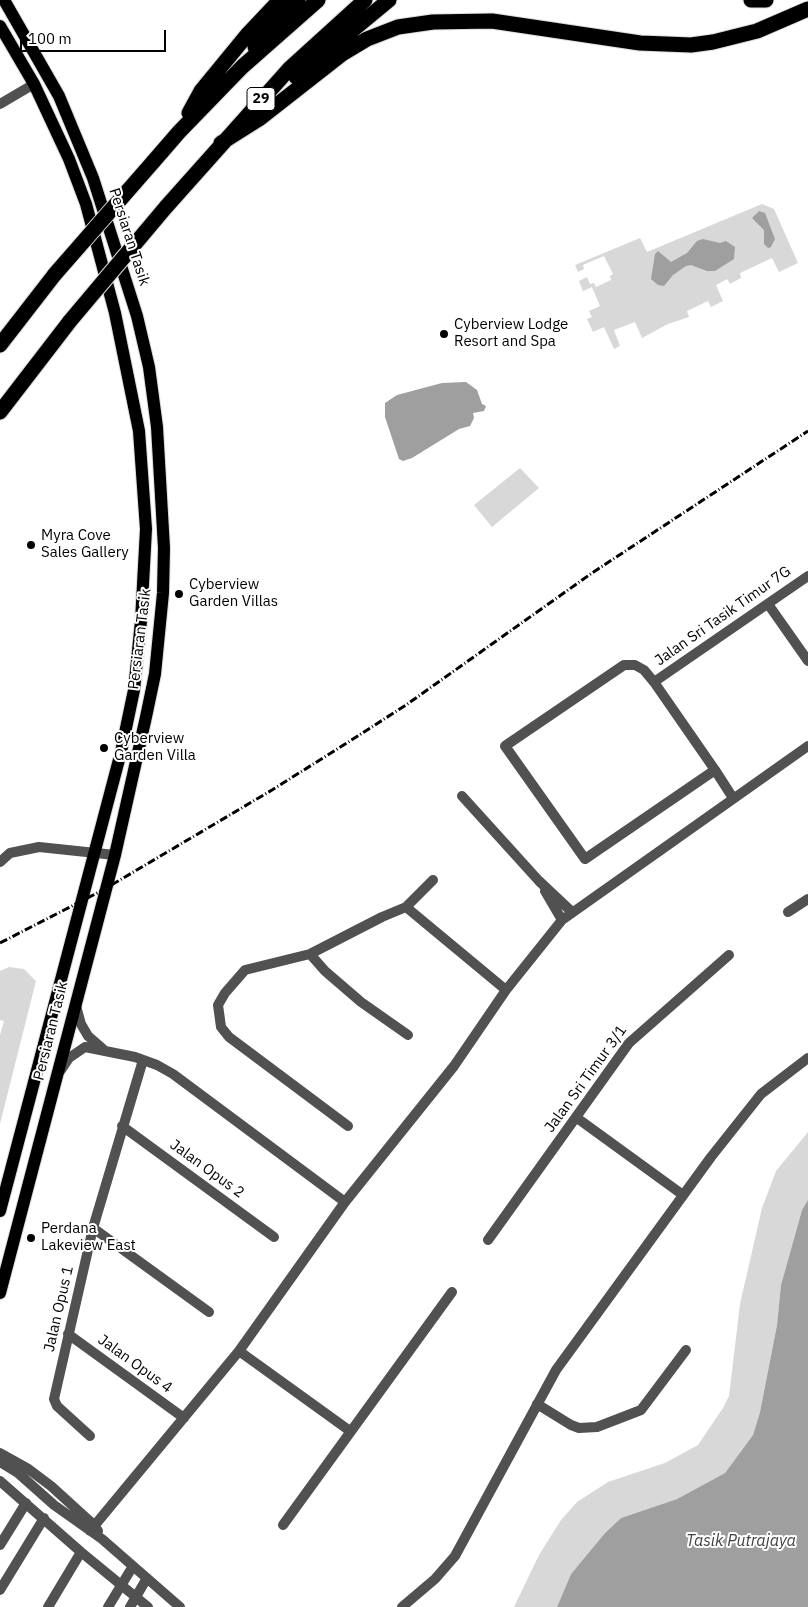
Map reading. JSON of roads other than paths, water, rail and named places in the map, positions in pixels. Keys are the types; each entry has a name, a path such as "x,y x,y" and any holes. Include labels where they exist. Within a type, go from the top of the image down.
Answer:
{"highway":[{"path":"178,132 201,91 247,35 280,0"},
{"path":"242,67 260,39 298,0"},
{"name":"29","path":"0,346 55,274 178,132 242,67 318,0"},
{"name":"29","path":"0,412 70,321 221,143 297,62 365,0"},
{"path":"263,98 297,76 389,0"},
{"path":"751,0 766,0"},
{"path":"221,143 259,119 342,54 367,38 398,27 433,22 492,21 640,43 691,45 713,42 757,31 808,9"}],"main road":[{"name":"Persiaran Tasik","path":"0,1293 114,854 154,674 163,593 164,548 157,427 149,367 138,316 93,178 60,96 4,0"},
{"name":"Persiaran Tasik","path":"0,26 34,84 69,159 86,204 125,358 139,431 144,488 144,573 134,690 95,852 0,1211"}],"street":[{"path":"0,104 34,84"},
{"name":"Jalan Sri Tasik Timur 7G","path":"654,682 808,576"},
{"path":"768,604 808,661"},
{"path":"714,770 588,858 582,857 505,746 624,665 634,665 644,670 654,682 714,770 733,798"},
{"path":"92,1529 239,1351 345,1202 454,1066 506,990 562,920 808,746"},
{"path":"462,796 539,882 572,912"},
{"path":"0,862 10,853 39,847 114,854"},
{"path":"348,1126 262,1064 229,1037 221,1027 218,1004 245,970 310,954 382,916 406,907 433,880"},
{"path":"539,882 562,920"},
{"path":"788,912 808,899"},
{"path":"406,907 506,990"},
{"path":"310,954 325,971 361,1002 408,1035"},
{"name":"Jalan Sri Timur 3/1","path":"488,1240 577,1118 621,1053 639,1032 729,955"},
{"path":"75,1000 81,1024 88,1036 109,1052"},
{"path":"56,1077 69,1058 85,1047 143,1060 173,1074 345,1202"},
{"path":"402,1607 435,1579 455,1556 567,1354 683,1195 761,1094 808,1058"},
{"name":"Jalan Opus 1","path":"90,1436 57,1406 54,1399 94,1228 122,1126 143,1060"},
{"path":"577,1118 683,1195"},
{"name":"Jalan Opus 2","path":"122,1126 274,1237"},
{"path":"94,1228 209,1312"},
{"path":"283,1525 452,1292"},
{"name":"Jalan Opus 4","path":"68,1334 184,1418"},
{"path":"538,1404 579,1428 597,1427 606,1424 641,1410 686,1350"},
{"path":"239,1351 350,1431"},
{"path":"0,1453 6,1462 51,1486 71,1512 180,1607"},
{"path":"0,1481 135,1598 148,1607"},
{"path":"0,1545 26,1503"},
{"path":"0,1590 44,1518"},
{"path":"48,1607 81,1552"},
{"path":"108,1607 133,1566"},
{"path":"130,1607 147,1578"}],"water":[{"path":"759,211 765,213 775,239 771,247 768,248 764,244 764,230 752,218"},
{"path":"703,239 720,243 726,241 735,247 734,259 715,271 707,271 691,265 686,266 673,275 664,286 658,285 651,279 655,254 658,251 671,262 687,253 697,241"},
{"path":"466,382 477,390 482,404 486,406 484,411 473,413 474,418 470,426 459,429 412,458 403,461 399,459 385,417 385,403 397,395 442,383"},
{"name":"Tasik Putrajaya","path":"808,1200 808,1607 557,1607 571,1574 605,1533 621,1518 677,1499 725,1473 753,1435 760,1412 777,1325 781,1285 802,1210"}],"railway":[{"path":"0,943 103,890 272,790 350,741 406,705 592,573 808,431"}],"place":[{"name":"Cyberview Lodge Resort and Spa","path":"444,334"},
{"name":"Myra Cove Sales Gallery","path":"31,545"},
{"name":"Cyberview Garden Villas","path":"179,594"},
{"name":"Cyberview Garden Villa","path":"104,748"},
{"name":"Perdana Lakeview East","path":"31,1238"}]}
